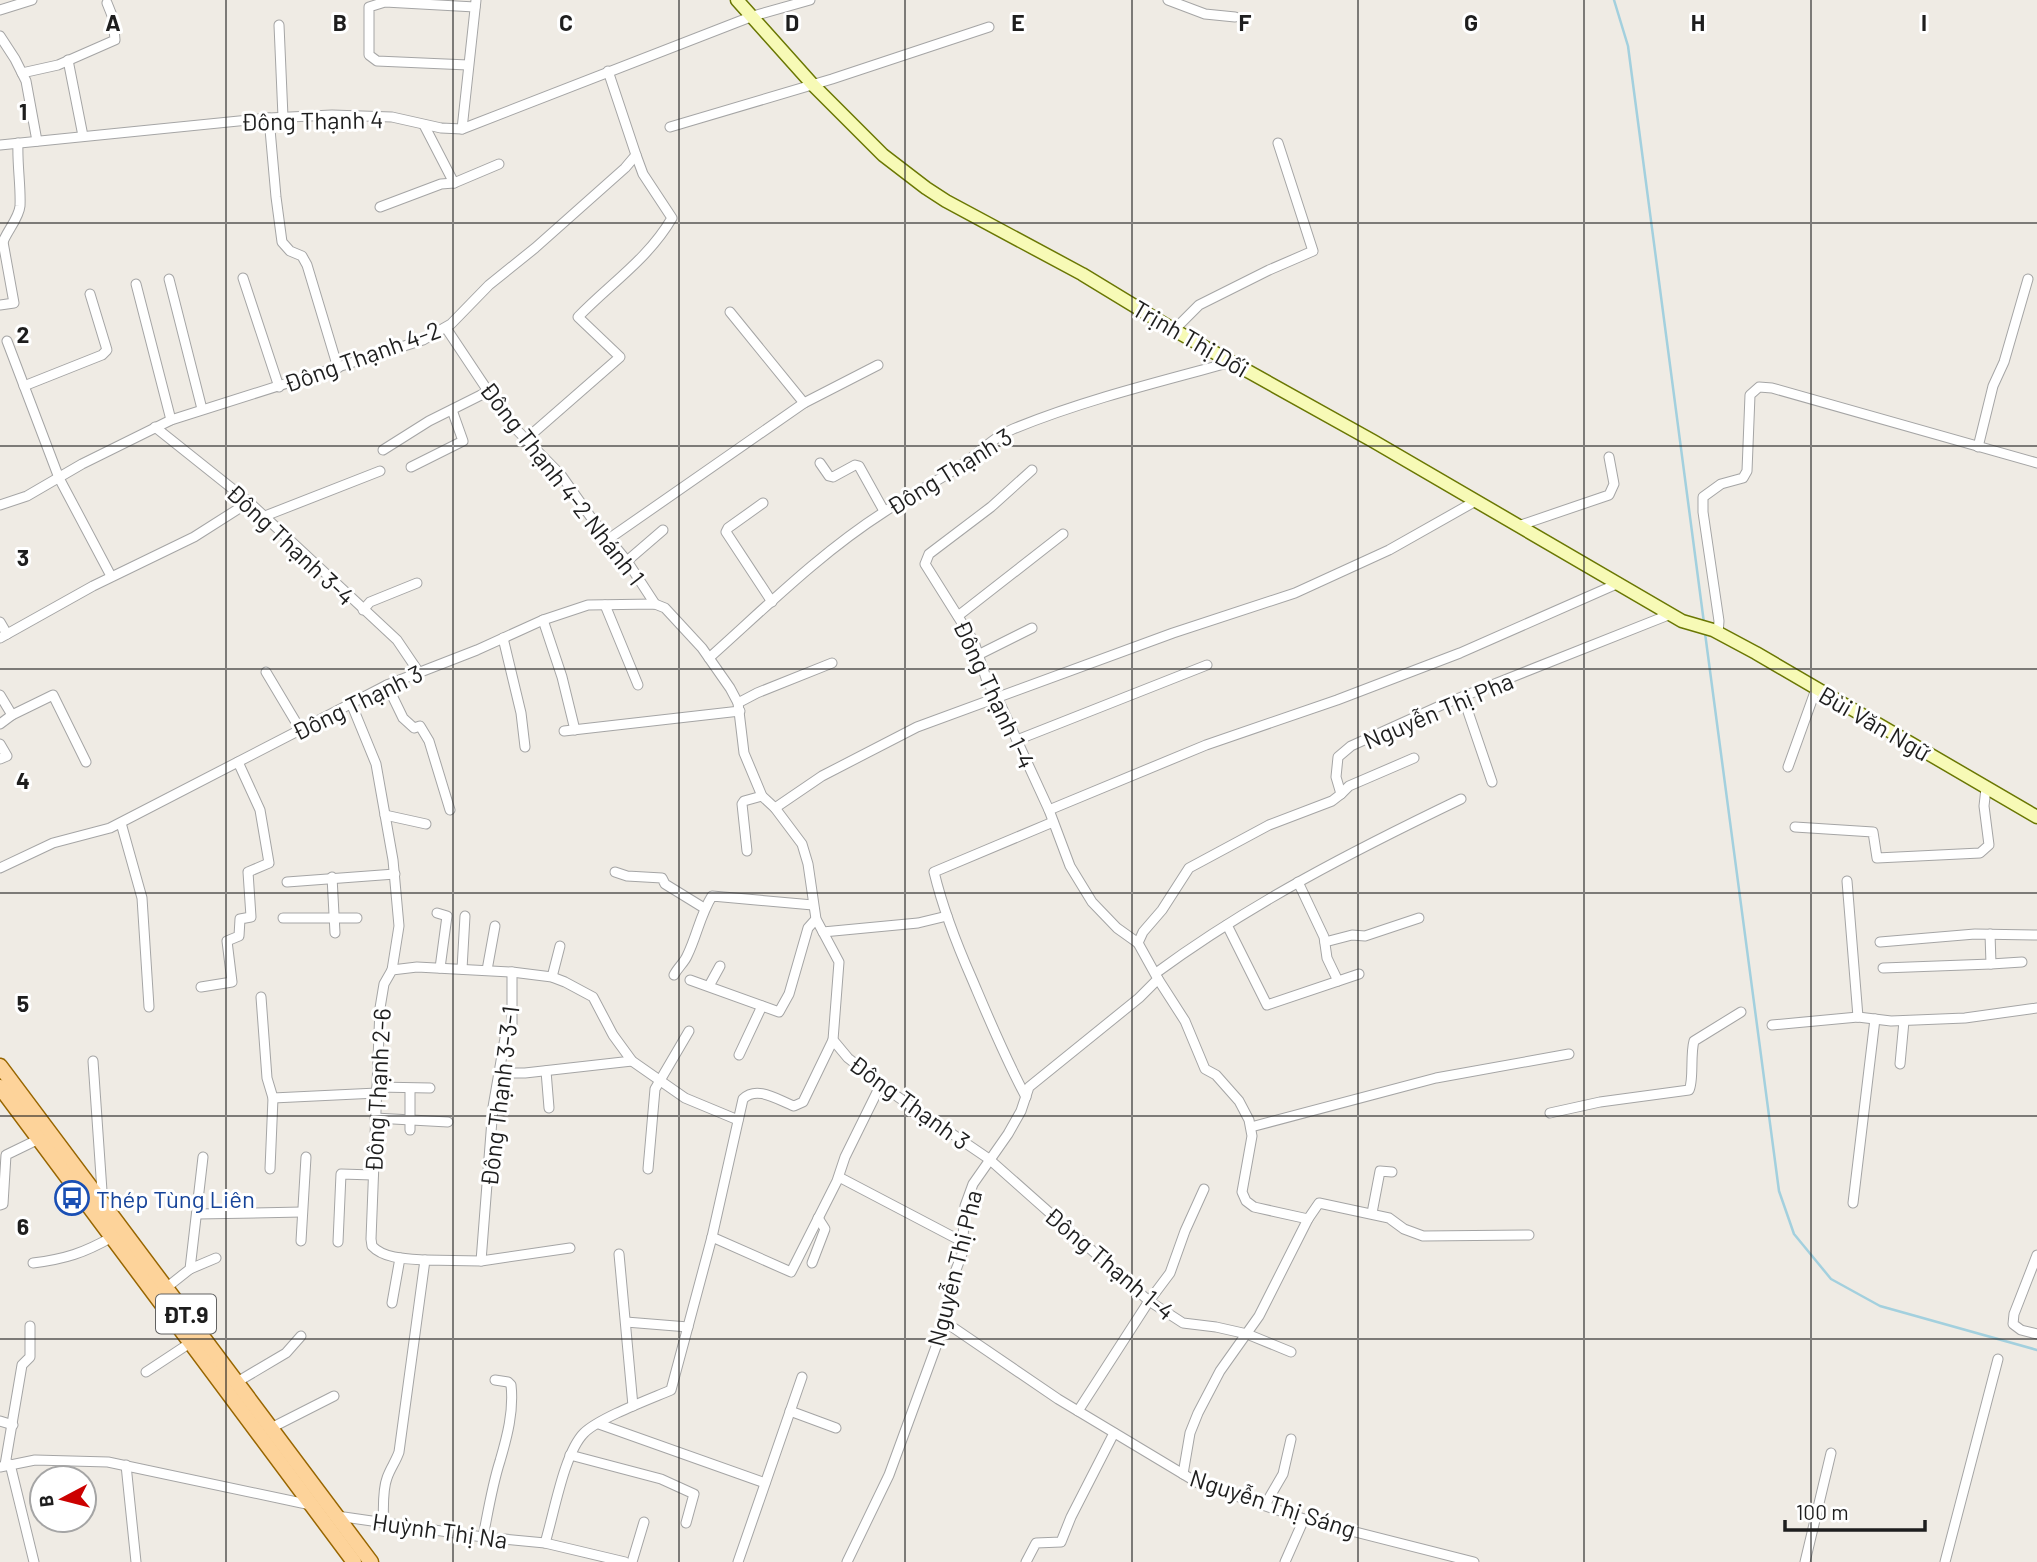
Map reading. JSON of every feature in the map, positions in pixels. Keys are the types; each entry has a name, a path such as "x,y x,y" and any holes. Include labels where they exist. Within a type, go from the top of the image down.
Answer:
{"main road":[{"name":"Trịnh Thị Dối","path":"737,0 813,85 883,155 909,177 946,201 1082,274 1174,330 1362,434 1474,502 1688,623"},
{"name":"Bùi Văn Ngữ","path":"1688,623 1715,631 2037,817"},
{"name":"ĐT.9","path":"0,1066 371,1562"},
{"name":"ĐT.9","path":"0,1087 354,1562"}],"street":[{"path":"0,10 32,0"},
{"name":"Đông Thạnh 4","path":"0,145 269,118 332,115 392,117 441,128 462,129 753,16 810,0"},
{"path":"1168,0 1206,14 1234,17"},
{"path":"462,129 476,4 385,2 369,7 369,55 377,61 468,65"},
{"path":"22,73 68,60 116,40 113,18 107,3"},
{"path":"279,25 283,117"},
{"path":"670,127 813,85 989,27"},
{"path":"0,36 26,81 37,141"},
{"path":"68,60 82,136"},
{"path":"526,440 620,357 578,317 643,256 660,238 672,218 643,174 608,71"},
{"path":"269,118 282,242 290,251 302,256 307,265 338,368"},
{"path":"424,124 454,183"},
{"path":"0,305 14,303 1,243 20,209 18,143"},
{"path":"1174,330 1199,305 1313,251 1278,143"},
{"name":"Đông Thạnh 4-2","path":"0,505 27,496 155,427 202,409 423,340 446,328 489,285 625,169 636,155"},
{"path":"380,207 441,184 454,183 499,164"},
{"path":"243,278 279,387"},
{"path":"169,279 202,409"},
{"path":"1978,446 1993,387 2004,362 2028,279"},
{"path":"136,284 172,421"},
{"path":"24,386 102,355 107,350 90,294"},
{"path":"730,312 804,403"},
{"name":"Đông Thạnh 4-2 Nhánh 1","path":"446,328 508,421 561,475 627,561 655,604"},
{"path":"8,341 59,478 111,576"},
{"name":"Đông Thạnh 3","path":"709,658 821,559 884,511 960,467 997,438 1013,429 1145,385 1232,362"},
{"path":"610,538 804,403 878,365"},
{"path":"1715,631 1719,621 1703,497 1721,484 1743,478 1747,471 1751,395 1759,387 1772,387 2037,463"},
{"path":"383,450 429,421 489,391"},
{"path":"411,467 463,441 452,410"},
{"name":"Đông Thạnh 3-4","path":"155,427 250,502 397,640 418,671"},
{"path":"1518,526 1609,495 1614,484 1609,457"},
{"path":"820,463 829,476 833,477 855,465 859,466 884,511"},
{"name":"Đông Thạnh 1-4","path":"1032,470 991,507 929,554 925,564 974,642 987,681 1049,810 1070,866 1093,902 1118,928 1138,943"},
{"path":"265,516 380,471"},
{"path":"0,622 3,636 111,576 194,537 250,502"},
{"path":"775,808 822,776 917,727 1173,633 1295,593 1389,550 1474,502"},
{"path":"763,503 726,532 772,602"},
{"path":"627,561 663,530"},
{"path":"958,616 1063,534"},
{"path":"363,610 370,602 417,583"},
{"path":"1049,810 1206,746 1338,700 1460,653 1619,583"},
{"name":"Đông Thạnh 3","path":"0,868 53,843 110,828 387,685 543,620 588,605 655,604 665,608 709,658 739,707 744,753 762,796 775,808 802,844 808,863 816,919 839,962 833,1040 848,1058 881,1084 989,1159"},
{"path":"605,605 638,685"},
{"name":"Nguyễn Thị Pha","path":"1341,794 1336,777 1338,757 1351,746 1385,729 1671,614"},
{"path":"543,620 562,677 575,730"},
{"path":"978,654 1032,628"},
{"path":"502,638 521,713 525,747"},
{"path":"564,732 739,707 757,693 832,663"},
{"path":"1017,740 1207,665"},
{"path":"266,672 300,729"},
{"path":"387,685 403,718 414,728 420,726 429,741 450,810"},
{"path":"1788,767 1816,689"},
{"path":"0,695 12,715"},
{"path":"0,724 12,715 53,695 86,762"},
{"path":"1463,697 1492,782"},
{"name":"Đông Thạnh 2-6","path":"351,703 376,764 395,874 399,926 392,970 384,984 380,1008 371,1238 374,1250 400,1258"},
{"path":"0,744 7,756 0,760"},
{"path":"1308,1219 1254,1207 1246,1201 1242,1192 1252,1136 1251,1127 1239,1101 1216,1075 1205,1069 1185,1021 1138,943 1143,932 1163,910 1189,868 1269,825 1332,801 1349,786 1414,758"},
{"path":"201,987 232,982 228,941 239,936 240,919 251,917 248,872 270,863 260,810 238,762"},
{"path":"1795,827 1873,832 1877,858 1980,853 1989,845 1984,806 1986,788"},
{"path":"747,851 742,804 744,800 762,796"},
{"name":"Nguyễn Thị Pha","path":"847,1562 889,1475 945,1322 963,1242 965,1206 973,1184 1008,1134 1029,1087 1139,998 1157,976 1227,925 1356,849 1461,799"},
{"path":"385,815 426,824"},
{"path":"121,822 142,898 149,1007"},
{"path":"1026,1097 999,1047 947,916 934,872 1054,822"},
{"path":"615,872 627,876 662,878 666,884 704,908"},
{"path":"287,882 395,874"},
{"path":"332,877 335,933"},
{"path":"1847,881 1858,1017"},
{"path":"1298,882 1325,942 1326,958 1338,981"},
{"path":"674,975 687,957 704,908 712,896 813,905"},
{"path":"437,913 447,916 440,968"},
{"path":"462,969 465,916"},
{"path":"823,932 918,923 947,916"},
{"path":"283,918 357,918"},
{"path":"1325,942 1352,935 1365,936 1419,918"},
{"path":"690,980 779,1012 789,994 808,928 816,919"},
{"path":"1227,925 1267,1005 1359,974"},
{"path":"487,970 495,926"},
{"path":"1880,942 1990,934 2037,935"},
{"path":"1990,934 1991,964"},
{"path":"552,977 560,946"},
{"path":"1883,968 2022,962"},
{"path":"709,986 720,965"},
{"path":"392,970 417,967 487,970 552,977 593,997 613,1035 632,1061 685,1097 738,1120"},
{"name":"Đông Thạnh 3-3-1","path":"481,1261 493,1107 505,1038 512,1025 512,972"},
{"path":"261,997 267,1078 273,1098 270,1170"},
{"path":"739,1055 762,1006"},
{"path":"1772,1025 1858,1017 1903,1021 1965,1018 2037,1008"},
{"path":"1550,1113 1600,1102 1689,1090 1692,1086 1690,1066 1694,1041 1741,1012"},
{"path":"1853,1203 1875,1019"},
{"path":"1900,1064 1903,1021"},
{"path":"648,1169 655,1089 689,1031"},
{"path":"545,1543 572,1448 586,1431 671,1390 712,1237 743,1100 749,1093 757,1091 794,1106 803,1102 833,1040"},
{"path":"1251,1127 1436,1078 1569,1054"},
{"path":"93,1061 102,1191 97,1195"},
{"path":"499,1073 546,1071 632,1061"},
{"path":"546,1071 548,1108"},
{"path":"712,1237 790,1272 839,1177 845,1157 881,1084"},
{"path":"273,1098 430,1088"},
{"path":"410,1089 410,1125"},
{"path":"375,1118 410,1125 448,1122"},
{"path":"0,1205 3,1204 6,1155 39,1139"},
{"path":"190,1269 203,1157"},
{"path":"301,1241 306,1157"},
{"name":"Đông Thạnh 1-4","path":"989,1159 1149,1301 1183,1323 1247,1334 1291,1352"},
{"path":"1372,1213 1380,1171 1392,1172"},
{"path":"338,1242 341,1174 373,1175"},
{"path":"839,1177 963,1242"},
{"path":"1078,1411 1170,1273 1203,1189"},
{"path":"1184,1474 1190,1433 1198,1413 1220,1371 1259,1316 1308,1219 1319,1203 1389,1218 1404,1229 1423,1236 1529,1234"},
{"path":"197,1213 302,1212"},
{"path":"812,1263 825,1229 818,1219"},
{"path":"33,1263 65,1259 90,1250 112,1237"},
{"path":"392,1303 400,1258 481,1261 570,1248"},
{"path":"619,1254 633,1406"},
{"path":"2037,1255 2014,1314 2013,1324 2021,1330 2037,1334"},
{"path":"166,1288 190,1269 216,1258"},
{"path":"383,1523 387,1475 395,1465 399,1452 425,1260"},
{"path":"626,1322 688,1326"},
{"name":"Nguyễn Thị Sáng","path":"945,1322 1078,1411 1198,1483 1304,1518 1474,1562"},
{"path":"30,1325 30,1357 22,1365 5,1465 34,1562"},
{"path":"237,1382 286,1353 301,1336"},
{"path":"146,1372 190,1343"},
{"path":"1945,1562 1998,1359"},
{"path":"738,1562 802,1377"},
{"path":"483,1537 500,1461 507,1443 509,1420 510,1385 508,1382 495,1380"},
{"path":"271,1428 334,1396"},
{"path":"790,1411 836,1428"},
{"path":"0,1421 13,1425"},
{"path":"599,1424 765,1483"},
{"path":"1026,1562 1037,1543 1061,1542 1114,1433"},
{"path":"1265,1506 1283,1474 1291,1439"},
{"path":"1805,1562 1831,1453"},
{"path":"570,1455 661,1479 694,1494 686,1523"},
{"path":"5,1465 35,1460 108,1462 313,1506"},
{"path":"126,1465 136,1562"},
{"name":"Huỳnh Thị Na","path":"337,1516 545,1543 625,1562"},
{"path":"1285,1562 1304,1518"},
{"path":"632,1562 644,1522"}],"waterway":[{"path":"1614,0 1628,46 1704,623"},
{"path":"1705,633 1779,1191 1794,1234 1831,1279 1880,1306 2037,1350"}],"place":[{"name":"Thép Tùng Liên","path":"72,1198"}]}
